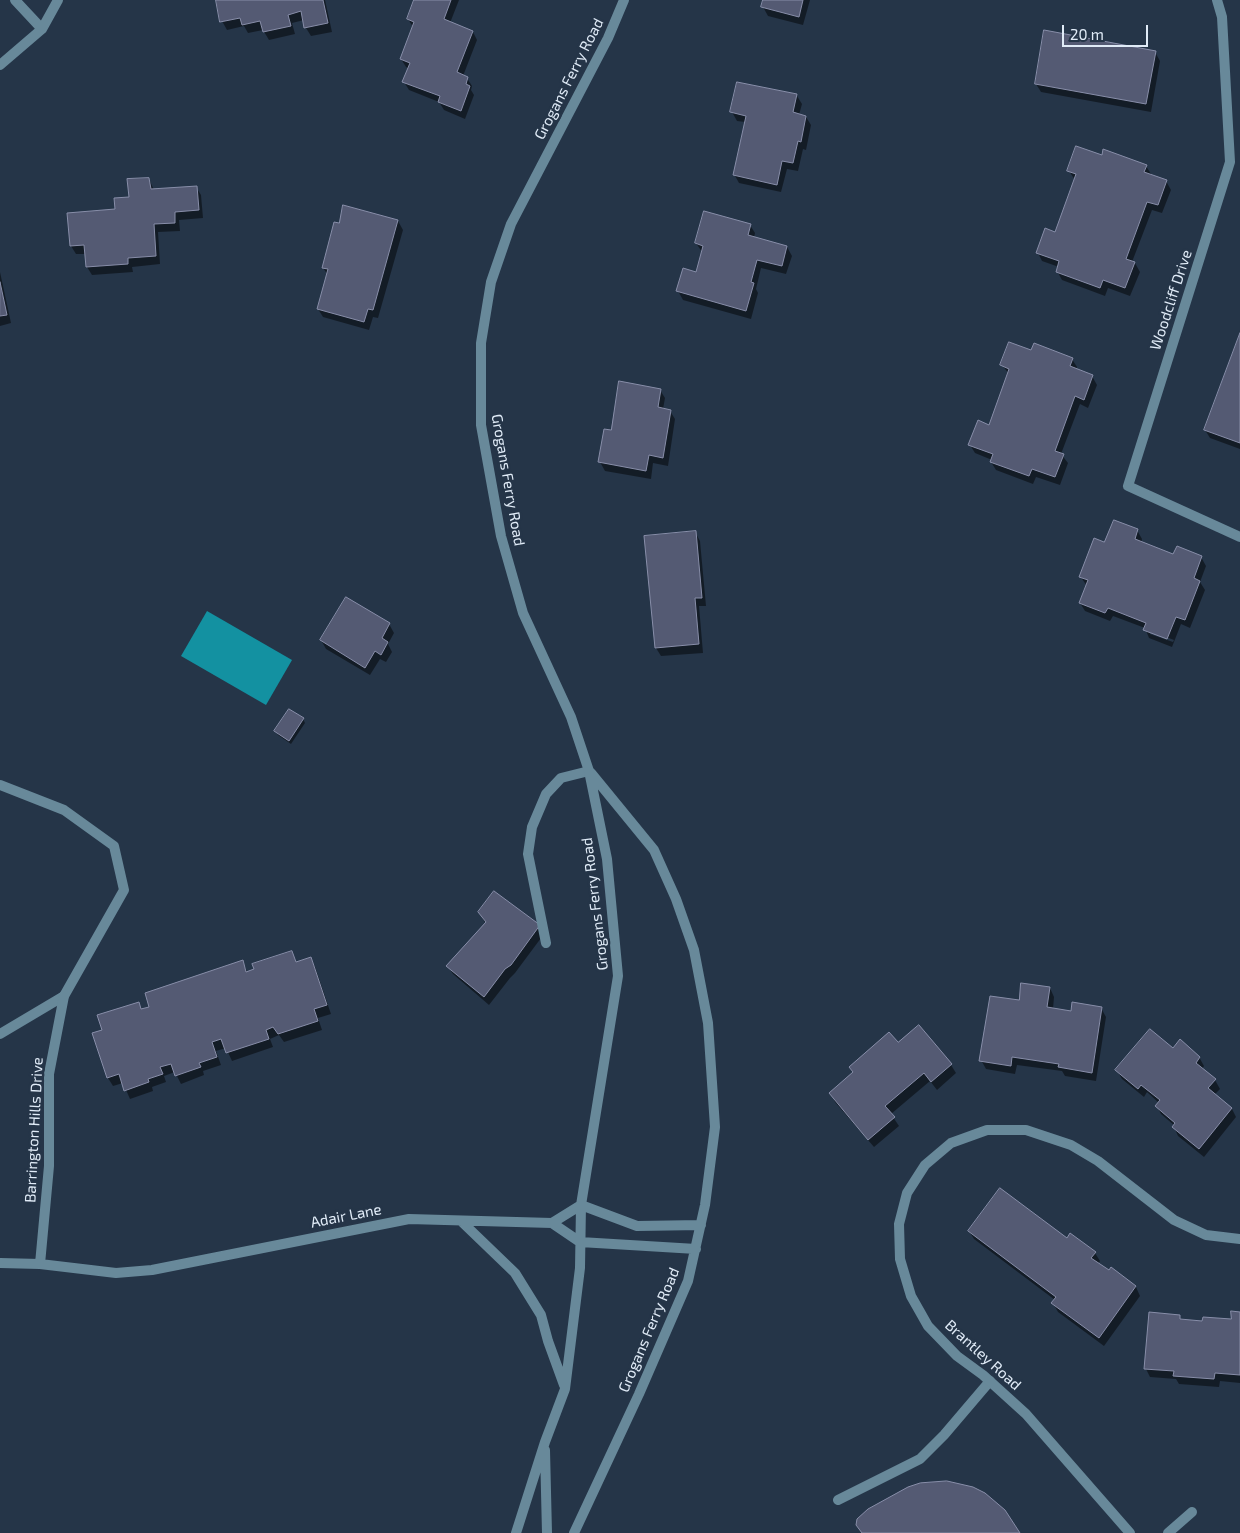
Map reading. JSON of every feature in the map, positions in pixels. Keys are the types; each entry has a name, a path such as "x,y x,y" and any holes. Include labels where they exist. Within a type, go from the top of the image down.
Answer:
{"street":[{"path":"14,0 42,29"},
{"path":"0,65 42,29 58,0"},
{"name":"Grogans Ferry Road","path":"516,1533 545,1442 566,1389 580,1268 580,1205 618,976 607,859 589,771 571,717 523,613 501,536 481,425 480,343 491,282 510,224 608,38 624,0"},
{"name":"Woodcliff Drive","path":"1217,0 1222,17 1230,162 1128,486 1240,537"},
{"path":"546,943 528,854 532,826 546,794 561,778 589,771"},
{"name":"Grogans Ferry Road","path":"574,1533 639,1394 688,1281 701,1225 715,1127 708,1023 694,950 676,899 654,850 589,771"},
{"name":"Barrington Hills Drive","path":"0,785 64,810 114,846 124,890 64,996 50,1074 49,1166 40,1264"},
{"path":"0,1034 64,996"},
{"name":"Brantley Road","path":"1130,1533 1026,1414 957,1356 928,1326 911,1296 900,1259 898,1224 907,1193 925,1165 951,1143 987,1130 1026,1130 1071,1145 1098,1161 1174,1220 1206,1235 1240,1239"},
{"path":"696,1249 580,1242 552,1223 580,1205 637,1226 701,1225"},
{"name":"Adair Lane","path":"0,1263 40,1264 116,1273 152,1270 409,1219 552,1223"},
{"path":"460,1221 515,1273 542,1315 548,1341 566,1389"},
{"path":"838,1500 920,1460 990,1382"},
{"path":"545,1442 547,1533"},
{"path":"1168,1533 1192,1512"}],"water":[{"path":"207,611 292,660 266,705 181,656"}],"building":[{"path":"216,0 323,0 328,23 304,28 301,11 288,15 291,26 263,32 260,21 242,25 240,18 220,22"},
{"path":"414,0 451,0 444,19 473,31 457,72 468,77 466,84 470,86 461,111 438,102 440,96 402,82 410,63 400,59 414,22 407,19"},
{"path":"763,0 803,0 799,17 761,7"},
{"path":"1044,30 1156,51 1146,104 1035,84"},
{"path":"737,82 797,94 793,112 806,116 801,142 798,141 793,163 782,161 777,185 733,175 746,116 730,112"},
{"path":"1076,146 1102,155 1103,149 1147,165 1144,172 1167,180 1158,205 1147,202 1126,259 1135,262 1125,288 1103,280 1100,288 1056,272 1059,261 1036,253 1045,228 1055,232 1076,174 1067,171"},
{"path":"149,178 151,189 197,186 199,210 175,212 175,223 154,224 156,256 128,258 128,264 86,267 84,245 70,246 67,213 115,209 114,198 129,197 127,179"},
{"path":"343,205 398,220 373,310 368,309 364,322 317,309 328,269 322,268 334,222 339,223"},
{"path":"704,211 751,224 748,235 787,246 782,266 757,260 751,282 754,283 746,311 676,291 683,268 696,272 703,246 695,243"},
{"path":"0,282 7,315 0,316"},
{"path":"1240,333 1240,443 1204,430"},
{"path":"1009,342 1031,350 1034,343 1073,358 1070,366 1093,375 1084,400 1075,396 1055,451 1064,454 1055,477 1032,469 1029,476 990,462 993,454 968,445 978,420 989,425 1009,369 1000,365"},
{"path":"619,381 661,389 658,407 671,410 663,458 649,455 646,471 598,462 604,429 611,430"},
{"path":"1114,520 1138,529 1135,539 1173,554 1177,546 1202,556 1194,578 1200,581 1185,620 1176,617 1167,639 1143,630 1146,623 1108,608 1105,613 1079,603 1088,580 1079,577 1094,538 1104,542"},
{"path":"696,531 702,598 695,598 699,644 655,648 644,536"},
{"path":"346,597 390,623 382,638 388,642 381,655 375,651 365,668 320,640"},
{"path":"289,709 304,718 289,741 274,731"},
{"path":"494,891 540,925 511,965 505,969 484,997 446,966 486,922 478,912"},
{"path":"292,951 296,962 311,957 327,1005 314,1009 318,1021 278,1034 273,1027 266,1030 269,1039 226,1053 221,1039 212,1042 217,1057 199,1063 201,1067 175,1076 171,1064 160,1067 163,1074 148,1079 149,1082 124,1091 119,1074 107,1078 92,1033 102,1030 97,1015 139,1002 141,1009 149,1007 145,993 243,960 246,972 254,969 252,964"},
{"path":"1021,983 1050,987 1047,1007 1071,1011 1072,1002 1102,1007 1092,1073 1058,1067 1059,1064 1012,1057 1011,1066 979,1061 990,996 1019,1000"},
{"path":"919,1025 952,1064 931,1082 924,1073 885,1106 895,1117 868,1140 829,1093 853,1072 849,1067 889,1032 898,1042"},
{"path":"1150,1029 1173,1048 1180,1039 1200,1057 1196,1063 1216,1079 1208,1088 1232,1108 1199,1149 1172,1127 1175,1123 1155,1106 1160,1100 1141,1085 1138,1089 1115,1070"},
{"path":"1000,1188 1067,1238 1070,1233 1096,1252 1091,1258 1109,1270 1111,1267 1136,1286 1099,1338 1051,1303 1056,1297 968,1231"},
{"path":"1231,1311 1240,1312 1240,1375 1215,1373 1214,1379 1173,1376 1174,1371 1144,1369 1149,1312 1180,1315 1180,1319 1202,1321 1203,1317 1231,1319"},
{"path":"947,1481 973,1487 985,1493 1005,1510 1020,1533 862,1533 856,1525 857,1519 868,1509 908,1487 920,1483"}]}
